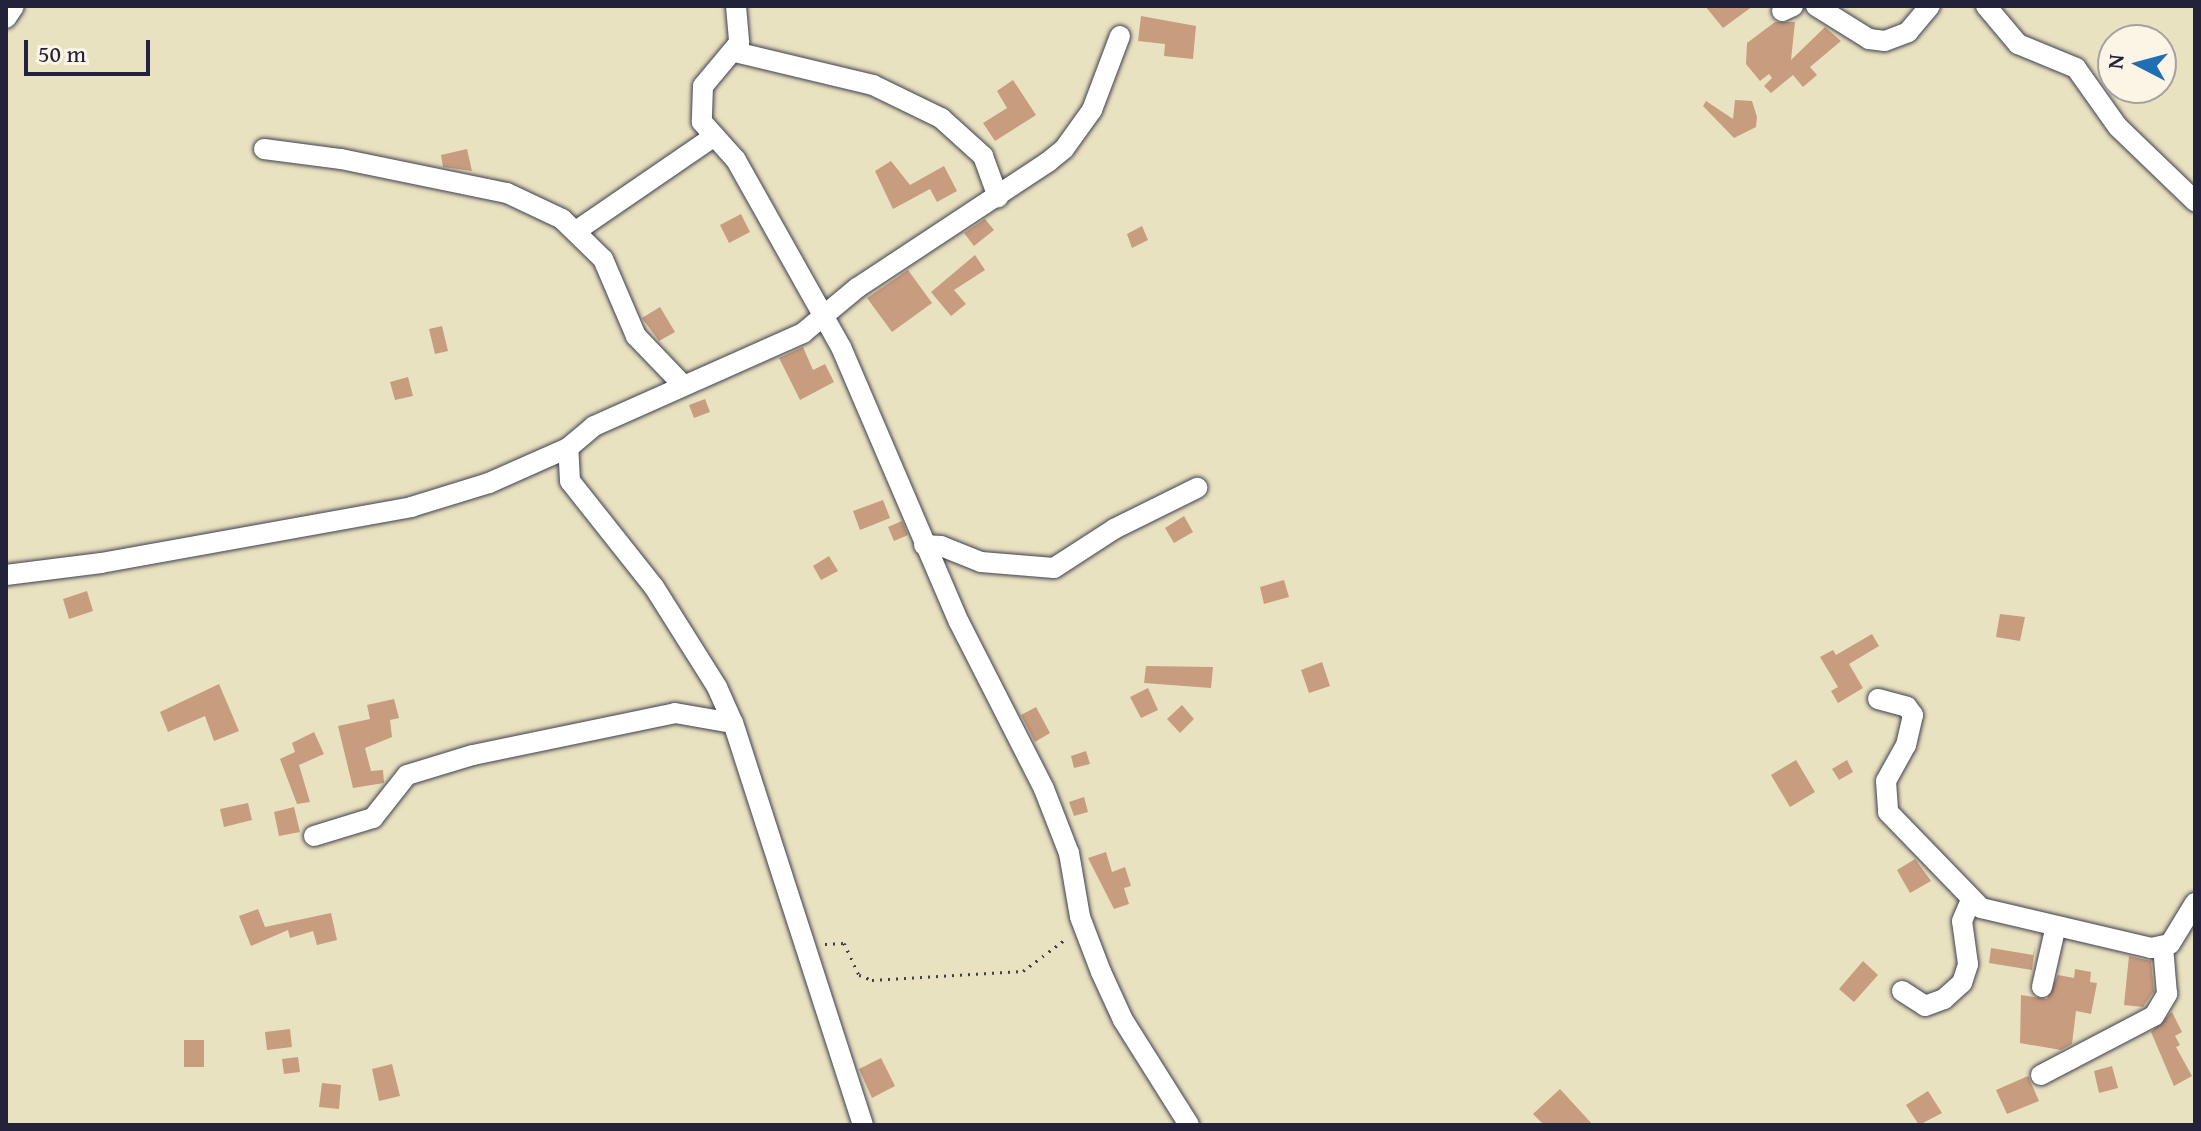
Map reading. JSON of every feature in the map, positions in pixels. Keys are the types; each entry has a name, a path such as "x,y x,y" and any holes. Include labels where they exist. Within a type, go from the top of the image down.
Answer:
{"street":[{"path":"6,18 14,6"},
{"path":"736,6 740,37 735,52 701,92 700,115 736,160 761,212 825,316 924,545 1044,789 1069,853 1084,927 1123,1020 1189,1125"},
{"path":"1816,6 1869,39 1885,41 1903,36 1930,6"},
{"path":"1986,6 2018,44 2076,68 2118,127 2195,201"},
{"path":"6,575 101,563 411,507 489,483 568,448 594,426 682,384 767,352 825,316 899,259 998,197 1064,149 1076,134 1113,64 1120,36"},
{"path":"735,52 873,85 941,118 983,156 998,197"},
{"path":"576,231 715,136"},
{"path":"264,149 507,193 576,231 603,259 636,336 682,384"},
{"path":"568,448 570,481 654,587 717,687 733,723 863,1125"},
{"path":"924,545 941,546 981,562 1054,568 1114,529 1197,488"},
{"path":"691,714 717,687"},
{"path":"1878,699 1907,707 1913,715 1906,745 1886,781 1888,812 1971,900 1994,914 2137,947 2163,946 2177,936 2195,903"},
{"path":"314,836 368,821 413,772 473,755 691,714 733,723"},
{"path":"1902,991 1925,1006 1944,999 1962,983 1968,964 1962,921 1971,900"},
{"path":"2042,987 2055,930"},
{"path":"2041,1075 2154,1016 2167,994 2163,946"}],"path":[{"path":"808,948 840,941 859,975 872,980 1023,971 1084,927"}],"building":[{"path":"1705,6 1753,6 1723,28"},
{"path":"1141,16 1196,26 1193,59 1164,56 1165,44 1138,41"},
{"path":"1775,22 1795,22 1791,60 1825,27 1841,41 1810,67 1817,75 1803,87 1793,75 1771,93 1764,86 1772,78 1769,74 1760,81 1746,64 1747,43"},
{"path":"1013,80 1036,115 995,141 983,123 1007,108 997,91"},
{"path":"1735,100 1752,101 1757,117 1756,127 1734,138 1703,106 1706,101 1733,119"},
{"path":"467,149 472,171 443,167 441,155"},
{"path":"891,161 910,185 944,166 957,191 937,202 930,189 893,209 875,171"},
{"path":"741,214 750,232 729,243 720,225"},
{"path":"985,219 994,230 974,246 964,233"},
{"path":"1142,226 1148,240 1132,248 1127,234"},
{"path":"975,255 985,270 954,290 966,304 951,316 931,292"},
{"path":"908,270 932,303 892,332 867,298"},
{"path":"660,307 675,332 659,341 642,318"},
{"path":"442,326 448,351 435,354 429,329"},
{"path":"803,347 813,370 825,364 834,382 800,400 779,358"},
{"path":"408,377 413,396 395,400 390,382"},
{"path":"705,399 710,412 694,418 689,405"},
{"path":"883,500 890,518 860,530 853,511"},
{"path":"1184,516 1193,532 1174,543 1165,528"},
{"path":"902,521 908,535 894,541 888,527"},
{"path":"829,556 838,571 821,580 813,566"},
{"path":"1284,580 1289,597 1264,604 1260,587"},
{"path":"87,591 93,611 69,619 63,599"},
{"path":"2000,614 2025,617 2020,641 1996,637"},
{"path":"1872,634 1879,646 1849,664 1863,688 1838,703 1831,691 1838,687 1820,657 1833,650 1836,655"},
{"path":"1322,662 1330,686 1309,693 1301,670"},
{"path":"1146,666 1213,667 1211,688 1144,683"},
{"path":"219,684 239,731 214,741 205,716 168,732 160,712"},
{"path":"1148,688 1158,710 1141,718 1130,697"},
{"path":"394,699 399,718 390,720 392,737 365,748 371,771 383,770 384,783 353,788 338,726 370,719 367,705"},
{"path":"1182,705 1194,719 1180,733 1167,719"},
{"path":"1036,707 1050,733 1035,742 1021,715"},
{"path":"314,732 324,754 299,765 310,802 297,804 280,759 295,752 292,743"},
{"path":"1086,751 1090,764 1074,768 1071,756"},
{"path":"1796,760 1815,792 1790,807 1771,775"},
{"path":"1847,760 1853,772 1839,780 1832,769"},
{"path":"1084,797 1088,812 1074,816 1069,802"},
{"path":"248,803 252,820 224,827 220,809"},
{"path":"294,807 300,832 279,836 274,812"},
{"path":"1106,852 1112,872 1125,867 1131,886 1124,888 1129,904 1114,909 1088,858"},
{"path":"1915,859 1931,881 1910,893 1897,870"},
{"path":"258,909 265,927 331,913 337,940 317,945 313,931 290,938 288,930 251,946 239,916"},
{"path":"2035,946 2032,970 1989,963 1991,948 2033,955"},
{"path":"2129,956 2151,961 2154,991 2143,1007 2124,1005"},
{"path":"1863,961 1878,975 1854,1002 1839,989"},
{"path":"2075,969 2091,972 2090,982 2097,983 2091,1014 2076,1011 2072,1044 2061,1050 2020,1043 2021,995 2047,999 2058,975 2074,978"},
{"path":"2172,1012 2182,1032 2175,1036 2180,1045 2176,1047 2192,1076 2174,1086 2151,1032"},
{"path":"290,1029 292,1047 267,1050 265,1032"},
{"path":"184,1040 204,1040 204,1067 184,1067"},
{"path":"298,1057 300,1072 284,1074 282,1059"},
{"path":"881,1058 895,1086 872,1098 859,1069"},
{"path":"392,1064 400,1096 379,1101 372,1069"},
{"path":"2112,1066 2118,1088 2099,1093 2094,1071"},
{"path":"2028,1076 2039,1101 2007,1114 1996,1090"},
{"path":"322,1083 341,1085 339,1109 319,1107"},
{"path":"1560,1089 1593,1125 1544,1125 1533,1114"},
{"path":"1928,1091 1942,1113 1919,1125 1906,1105"}]}
